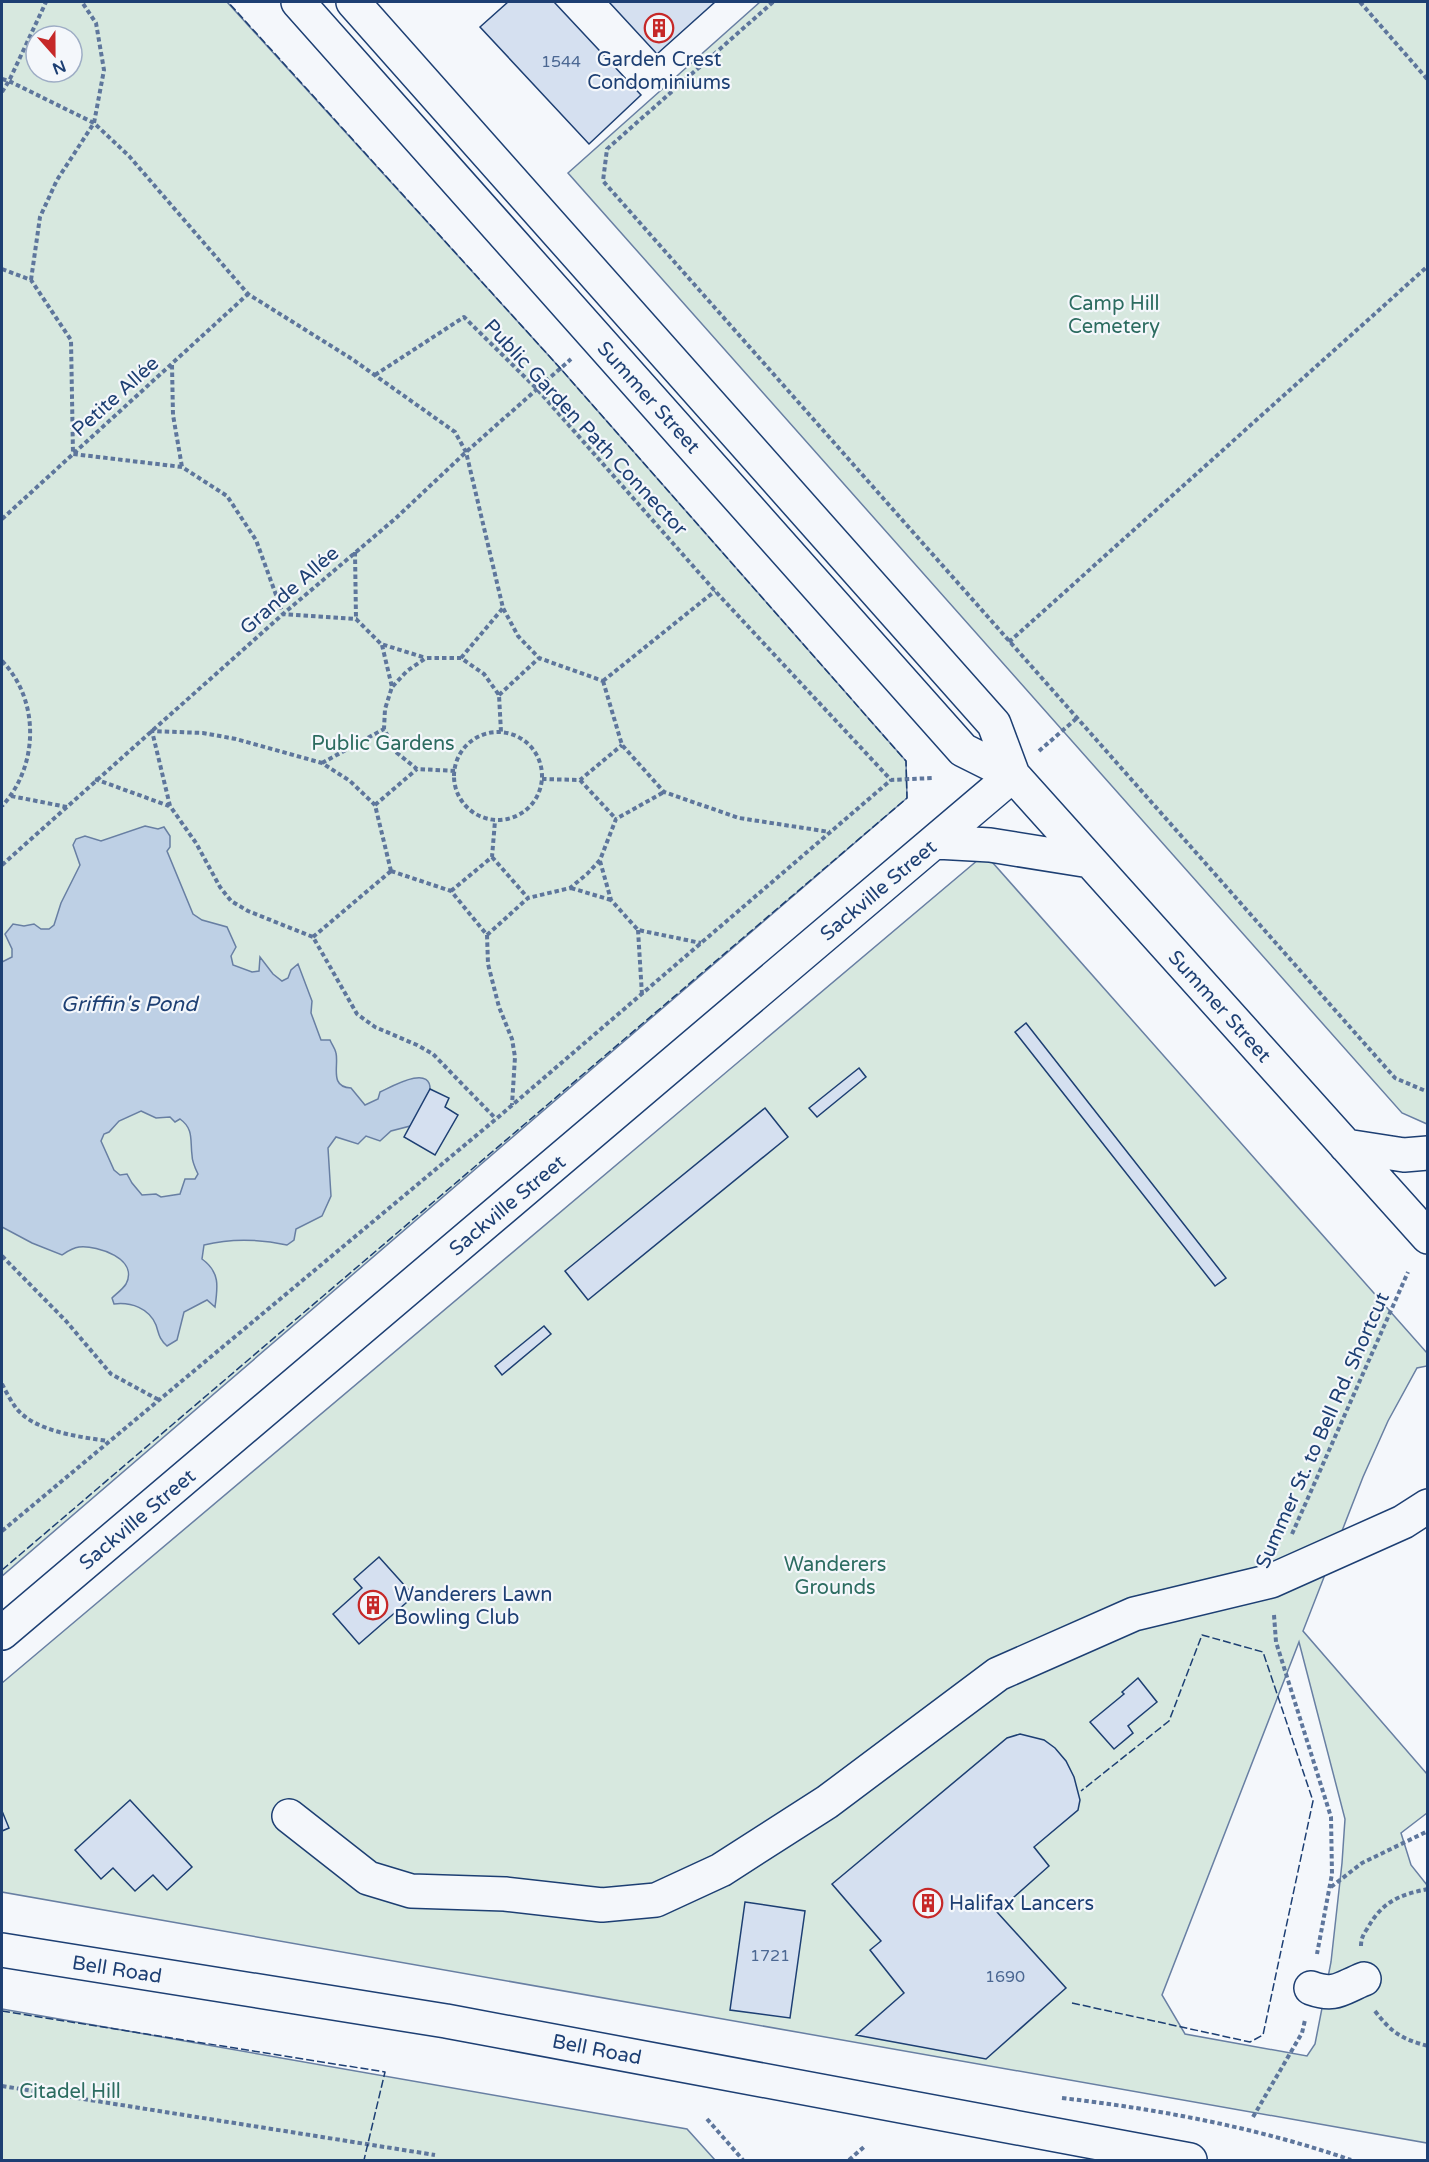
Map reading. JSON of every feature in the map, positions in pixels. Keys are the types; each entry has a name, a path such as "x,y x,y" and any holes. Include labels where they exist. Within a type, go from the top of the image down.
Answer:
{"street":[{"name":"Summer Street","path":"298,2 963,750 1013,776 1346,1146 1424,1226"},
{"name":"Summer Street","path":"353,2 993,723 1013,776"},
{"name":"Sackville Street","path":"2,1633 1013,776"},
{"path":"936,842 990,845 1090,861"},
{"path":"1346,1146 1404,1155 1428,1153"},
{"path":"289,1816 368,1878 411,1891 505,1894 602,1905 656,1900 721,1870 827,1803 998,1674 1134,1614 1271,1581 1402,1522 1428,1506"},
{"name":"Bell Road","path":"2,1950 446,2021 1072,2149 1190,2160"},
{"path":"1311,1988 1327,1994 1364,1979"}],"path":[{"path":"2,92 46,2"},
{"path":"31,280 40,217 57,180 94,123 104,70 96,22 82,2"},
{"path":"773,2 607,149 603,181 1395,1078 1428,1092"},
{"path":"1360,2 1428,80"},
{"path":"2,80 9,81 94,123 129,156 248,294 375,375 455,432 466,452 503,608 518,636 539,658 603,681"},
{"path":"1010,642 1428,266"},
{"path":"2,269 31,280 71,340 73,454 182,468 227,496 256,540 283,614 356,619 381,644 426,658 461,658 484,674 499,695 501,732"},
{"name":"Petite Allée","path":"2,519 248,294"},
{"name":"Public Garden Path Connector","path":"375,375 464,317 537,389 715,591 891,780"},
{"name":"Grande Allée","path":"2,865 68,807 95,779 396,518 466,452 596,338"},
{"path":"172,365 174,415 182,468"},
{"path":"355,552 356,619"},
{"path":"603,681 715,591"},
{"path":"461,658 503,608"},
{"path":"381,644 392,687"},
{"path":"426,658 406,671 392,687 385,709 384,729 397,753 417,769 454,771"},
{"path":"499,695 539,658"},
{"path":"2,661 10,670 25,697 31,726 30,750 25,767 11,796 2,806"},
{"path":"603,681 622,745 664,792 739,818 830,832"},
{"path":"1013,776 1077,718"},
{"path":"322,763 384,729"},
{"path":"391,871 375,805 350,781 322,763 236,739 203,733 152,730 170,806 196,843 220,887 231,901 248,911 313,937 357,1014 375,1027 433,1054 496,1119"},
{"path":"501,732 515,735 536,753 541,766 542,779 539,793 522,814 495,821 482,818 460,799 455,785 454,771 465,747 488,734 501,732"},
{"path":"542,779 580,780 622,745"},
{"path":"375,805 417,769"},
{"path":"2,1531 496,1119 891,780 932,778"},
{"path":"95,779 170,806"},
{"path":"580,780 616,819"},
{"path":"487,936 528,898 570,888 600,860 616,819 664,792"},
{"path":"11,796 68,807"},
{"path":"451,891 492,857 495,821"},
{"path":"492,857 528,898"},
{"path":"600,860 611,900 638,930 702,943"},
{"path":"313,937 391,871"},
{"path":"391,871 451,891 487,936 488,964 499,1007 512,1039 515,1057 512,1105"},
{"path":"570,888 611,900"},
{"path":"638,930 642,995"},
{"path":"2,1256 66,1321 111,1374 159,1400"},
{"name":"Summer St. to Bell Rd. Shortcut","path":"1253,2117 1302,2033 1332,1874 1331,1817 1276,1642 1271,1581 1408,1272"},
{"path":"2,1384 18,1410 36,1422 63,1434 108,1441"},
{"path":"1330,1887 1362,1863 1428,1830"},
{"path":"2,2086 435,2155"},
{"path":"707,2119 742,2160"},
{"path":"849,2160 865,2146"}],"green space":[{"name":"Public Gardens","path":"2,2 227,2 560,368 906,761 907,798 2,1576"},
{"name":"Camp Hill Cemetery","path":"760,2 1427,2 1427,1124 1402,1113 568,173"},
{"name":"Wanderers Grounds","path":"985,854 1427,1353 1427,1366 1417,1368 1388,1421 1363,1477 1303,1631 1427,1774 1427,1813 1401,1833 1411,1865 1427,1885 1427,2143 2,1892 2,1683","holes":["1299,1642 1345,1819 1331,1962 1315,2044 1307,2056 1185,2034 1162,1995"]},
{"name":"Citadel Hill","path":"2,2009 687,2129 715,2160 2,2160"}],"water":[{"name":"Griffin's Pond","path":"145,826 158,829 164,827 170,836 170,847 167,851 193,914 202,920 227,927 236,947 231,956 233,965 252,972 259,971 260,957 273,974 282,981 288,978 291,970 298,964 312,1001 311,1013 321,1040 330,1040 336,1051 337,1080 344,1087 351,1088 365,1105 378,1099 380,1092 401,1082 418,1078 425,1079 429,1083 430,1091 426,1103 414,1125 391,1131 380,1141 366,1136 358,1144 336,1137 328,1148 331,1196 322,1216 296,1229 294,1240 287,1245 246,1240 204,1245 202,1259 215,1274 217,1292 215,1307 207,1300 184,1312 177,1340 167,1346 161,1339 153,1319 144,1310 133,1305 114,1304 112,1298 125,1286 128,1275 127,1267 114,1255 96,1248 79,1247 62,1255 32,1243 2,1227 2,962 12,957 12,949 5,934 13,924 24,926 34,924 41,929 49,929 54,925 61,903 80,865 73,845 76,839 85,836 101,841","holes":["141,1111 156,1118 170,1117 175,1122 180,1119 188,1127 193,1160 198,1174 195,1179 185,1179 180,1194 161,1197 156,1194 142,1195 127,1174 120,1175 114,1170 101,1141 104,1134 119,1121"]}],"building":[{"path":"508,2 554,2 641,95 589,144 480,27"},
{"name":"Garden Crest Condominiums","path":"609,2 715,2 657,54"},
{"path":"1026,1023 1226,1278 1215,1286 1015,1032"},
{"path":"859,1068 866,1077 817,1117 809,1108"},
{"path":"430,1089 449,1098 445,1107 458,1115 435,1155 404,1137"},
{"path":"765,1108 788,1137 588,1300 565,1271"},
{"path":"544,1326 551,1334 502,1375 495,1366"},
{"name":"Wanderers Lawn Bowling Club","path":"379,1557 414,1596 359,1644 333,1614 362,1588 354,1579"},
{"path":"1138,1678 1157,1702 1128,1726 1133,1733 1114,1749 1090,1722 1124,1694 1122,1692"},
{"name":"Halifax Lancers","path":"1020,1734 1044,1740 1055,1748 1066,1761 1074,1777 1080,1800 1078,1810 1034,1847 1049,1866 997,1912 1066,1988 986,2059 856,2035 904,1993 870,1950 881,1941 832,1884 1007,1738"},
{"path":"130,1800 192,1867 167,1890 153,1875 135,1891 113,1868 101,1879 75,1850"},
{"path":"2,1811 9,1828 2,1831"},
{"path":"745,1902 805,1911 790,2018 730,2010"}],"fence":[{"path":"2,1570 907,798 906,761 560,368 228,2"},
{"path":"1072,2003 1250,2042 1263,2035 1313,1801 1263,1652 1202,1635 1169,1721 1081,1791"},
{"path":"2,2011 385,2072 364,2160"}],"place":[{"name":"Garden Crest Condominiums","path":"659,28"},
{"name":"Wanderers Lawn Bowling Club","path":"373,1605"},
{"name":"Halifax Lancers","path":"928,1903"}]}
